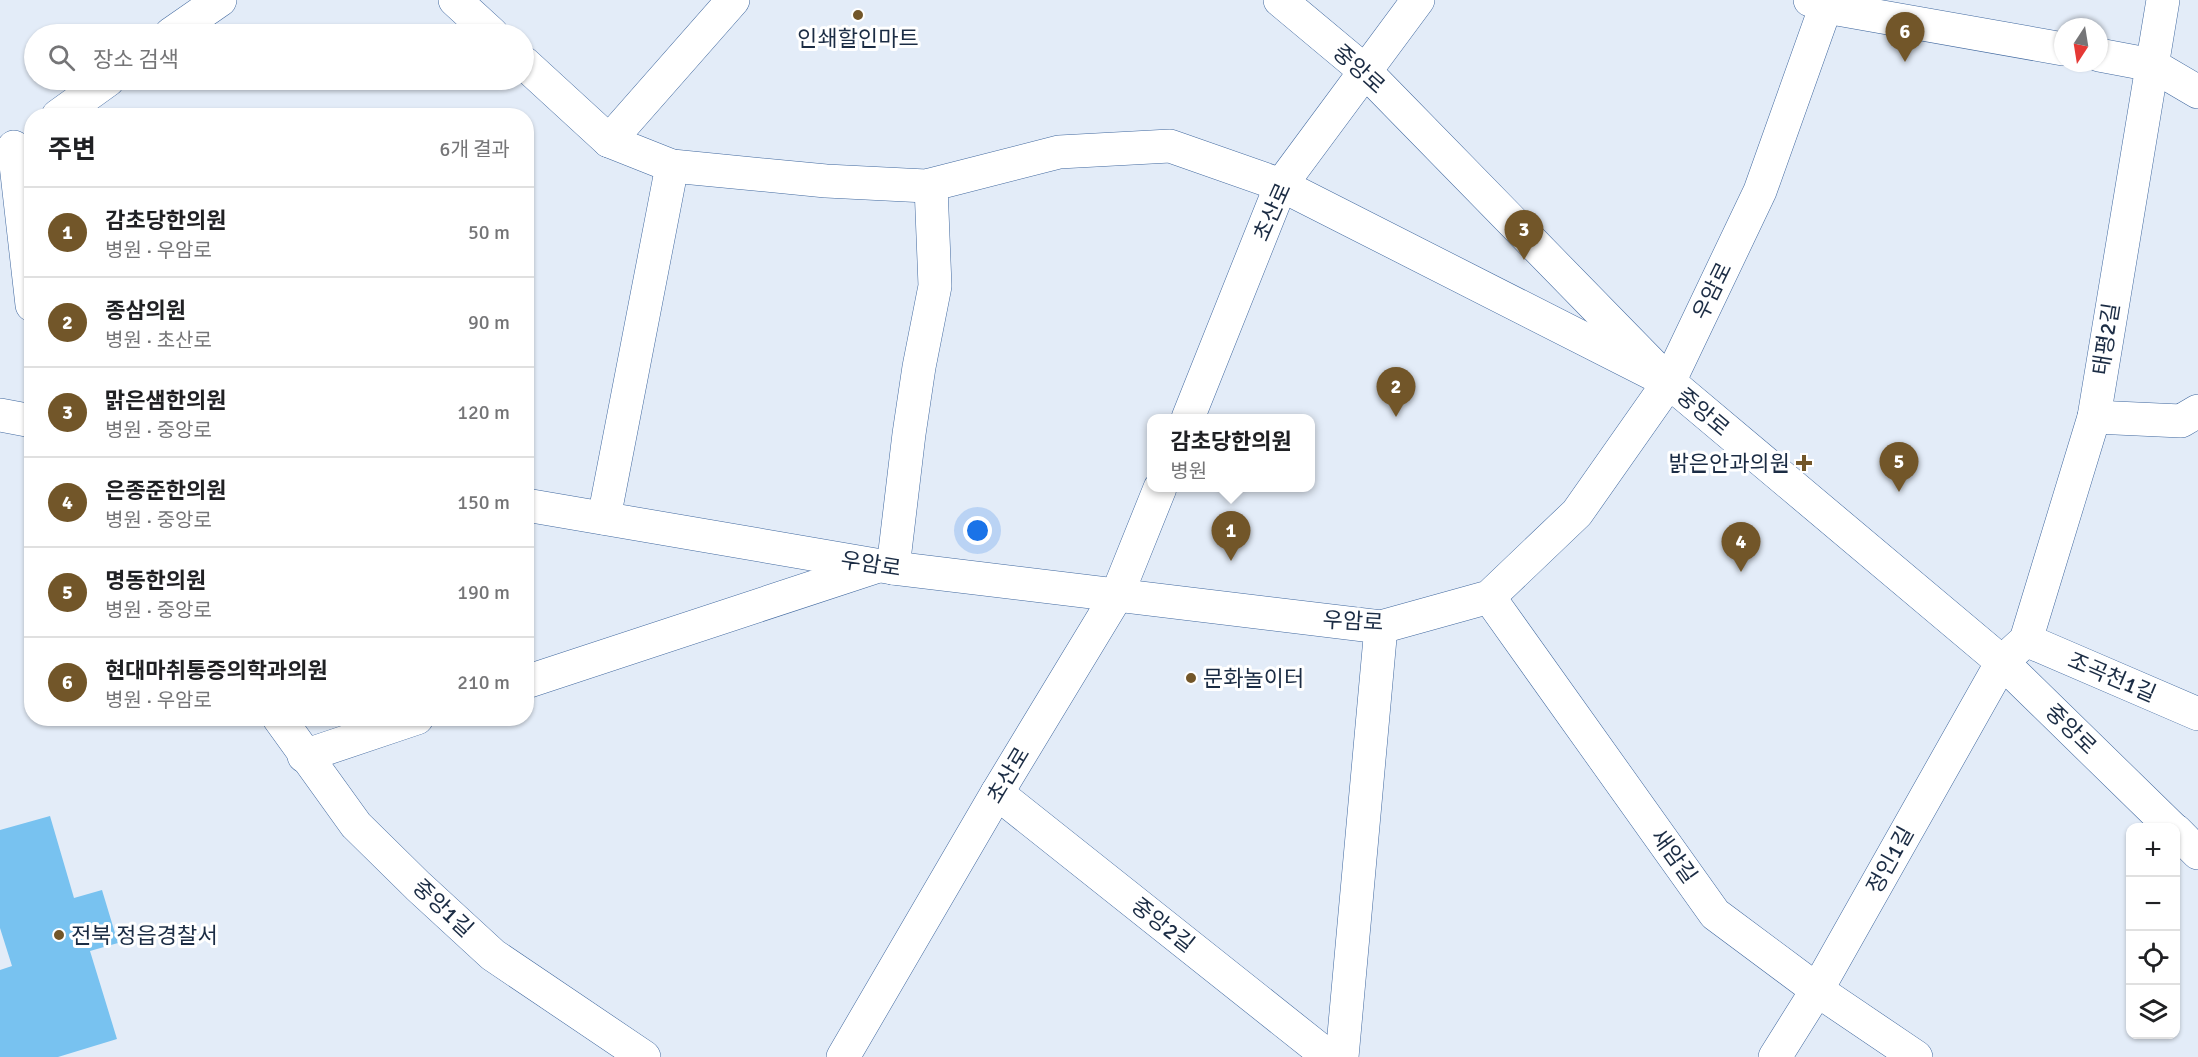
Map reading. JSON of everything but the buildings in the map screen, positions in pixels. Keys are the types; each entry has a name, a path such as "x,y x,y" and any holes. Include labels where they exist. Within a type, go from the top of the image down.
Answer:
{"street":[{"path":"185,24 220,0"},
{"path":"454,0 481,24"},
{"path":"609,141 733,0"},
{"name":"중앙로","path":"1280,0 1365,71 1669,382 2002,662 2167,823"},
{"name":"초산로","path":"1190,414 1281,185 1418,0"},
{"name":"태평2길","path":"2026,640 2094,417 2163,0"},
{"path":"1822,2 2054,47"},
{"name":"우암로","path":"534,506 886,567 1381,627 1489,597 1577,513 1669,382 1760,191 1822,2"},
{"path":"2108,57 2152,65 2198,92"},
{"path":"534,72 609,141 672,166 826,181 931,186 1059,152 1170,146 1281,185 1669,382"},
{"path":"69,108 94,90"},
{"path":"15,144 24,229"},
{"path":"604,519 672,166"},
{"path":"534,679 886,567 917,378 935,286 931,186"},
{"path":"0,415 24,420"},
{"path":"2094,417 2192,423"},
{"name":"초산로","path":"843,1057 997,793 1117,595 1158,492"},
{"name":"새암길","path":"1489,597 1715,914 1817,990 1916,1057"},
{"path":"1342,1057 1381,627"},
{"path":"2002,662 2026,640"},
{"name":"조곡천1길","path":"2026,640 2198,714"},
{"name":"정인1길","path":"1775,1057 1817,990 2002,662"},
{"name":"중앙1길","path":"284,726 356,825 493,955 644,1057"},
{"path":"304,756 393,726"},
{"name":"중앙2길","path":"997,793 1329,1057"},
{"path":"2180,836 2198,853"}],"place":[{"name":"인쇄할인마트","path":"858,15"},
{"name":"현대마취통증의학과의원","path":"1905,62"},
{"name":"맑은샘한의원","path":"1524,260"},
{"name":"종삼의원","path":"1396,417"},
{"name":"밝은안과의원","path":"1804,463"},
{"name":"명동한의원","path":"1899,492"},
{"name":"감초당한의원","path":"1231,561"},
{"name":"은종준한의원","path":"1741,572"},
{"name":"문화놀이터","path":"1191,678"},
{"name":"전북 정읍경찰서","path":"59,935"}]}
